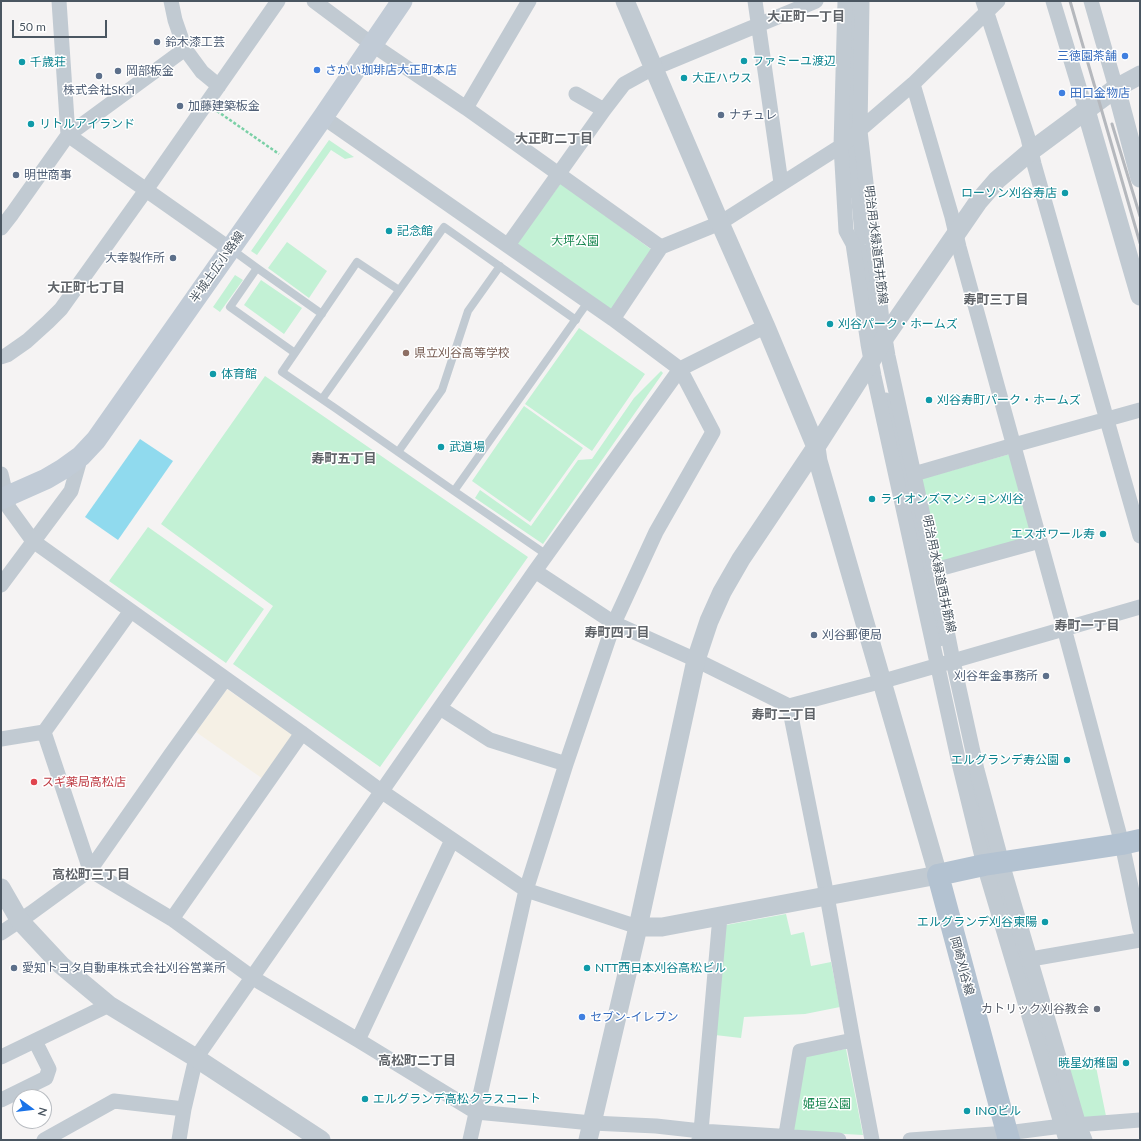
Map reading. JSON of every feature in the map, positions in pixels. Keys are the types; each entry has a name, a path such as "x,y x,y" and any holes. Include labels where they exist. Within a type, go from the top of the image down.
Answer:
{"main road":[{"name":"半城土広小路線","path":"3,498 52,476 81,456 96,440 323,117 402,1"},
{"path":"938,875 993,864 1131,842"},
{"name":"岡崎刈谷線","path":"938,875 1008,1137"}],"street":[{"path":"59,1 68,135"},
{"path":"171,1 175,20 185,49 202,72 219,86"},
{"path":"1,357 7,355 27,341 61,309 278,1"},
{"path":"314,1 661,247"},
{"path":"466,108 529,1"},
{"path":"1,474 3,498 33,542 381,791 526,890 638,927 662,927 938,875 818,461 816,447 766,327 625,1"},
{"path":"756,1 781,183"},
{"path":"508,245 558,173 624,84 654,68 816,1"},
{"path":"845,1 851,138 878,349 914,474 935,570 945,663"},
{"path":"851,138 853,1"},
{"path":"862,1 851,138 846,231 853,244 868,344 878,349"},
{"path":"1052,1 1086,110 1140,296"},
{"path":"1091,1 1140,178"},
{"path":"612,319 661,247 720,223 851,138 913,84 989,4"},
{"path":"989,4 1032,151 1034,164 1140,536"},
{"path":"1,228 68,135 185,49"},
{"path":"590,1132 638,927 696,660 709,621 722,592 741,560 816,447 878,349 978,202 997,180 1032,151 1116,88 1140,75"},
{"path":"913,84 956,233 1064,628 1131,842 1140,929"},
{"path":"576,94 604,110"},
{"path":"323,117 508,245 680,369 713,432 656,532 614,623 566,764 526,890 470,1140"},
{"path":"68,135 230,249"},
{"path":"179,1140 184,1109 196,1058 535,571 680,369 766,327"},
{"path":"878,349 874,376 945,663 977,770 993,864 1070,1131 1085,1140"},
{"path":"914,474 1140,410"},
{"path":"1,585 71,491 81,456"},
{"path":"935,570 1040,541"},
{"path":"535,571 614,623 696,660 789,706 1140,607"},
{"path":"1,739 44,732 130,612"},
{"path":"1,932 90,870 225,679"},
{"path":"789,706 827,896 852,1040 872,1140"},
{"path":"440,708 490,740 566,764"},
{"path":"44,732 90,870 172,919 253,978 476,1112 590,1132 656,1126 700,1136 839,1140"},
{"path":"172,919 302,733"},
{"path":"358,1040 452,840"},
{"path":"993,864 1031,959 1070,1131"},
{"path":"1,888 20,920 61,965 109,1005 196,1058 321,1140"},
{"path":"700,1136 720,916"},
{"path":"1031,959 1140,940"},
{"path":"1,1057 109,1005"},
{"path":"1,1100 46,1078 49,1069 35,1040"},
{"path":"785,1138 800,1051 852,1040"},
{"path":"44,1140 114,1101 184,1109"},
{"path":"910,1140 1008,1137 1070,1131 1140,1120"}],"lane":[{"path":"322,399 444,226 576,320"},
{"path":"230,249 322,314"},
{"path":"399,290 357,262 282,372 547,554"},
{"path":"398,452 442,390 468,311 500,266"},
{"path":"257,268 230,308 295,353"},
{"path":"454,491 588,302"}],"path":[{"path":"207,103 291,162"}],"green space":[{"path":"329,140 354,157 345,159 331,150 257,255 251,251"},
{"name":"大坪公園","path":"561,183 652,250 610,311 515,245"},
{"path":"287,242 327,271 309,298 268,268"},
{"path":"235,275 243,280 220,312 213,307"},
{"path":"261,280 302,308 284,334 244,305"},
{"path":"579,328 645,374 592,451 525,404"},
{"path":"661,371 663,373 543,544 475,498 480,490 531,526 578,460 592,459 634,398"},
{"path":"265,376 528,557 380,767 233,664 273,606 161,524"},
{"path":"524,406 583,448 530,522 472,481"},
{"path":"1010,454 1033,538 939,564 921,479"},
{"path":"148,527 264,609 226,663 109,581"},
{"path":"786,914 791,935 804,932 811,966 831,962 840,1007 805,1014 744,1017 741,1038 715,1035 726,925"},
{"name":"姫垣公園","path":"846,1049 863,1135 792,1131 806,1056"},
{"path":"1094,1057 1106,1116 1084,1118 1067,1062"}],"sand":[{"path":"227,689 293,735 263,779 196,732"}],"water":[{"path":"140,439 173,461 118,540 85,517"}],"railway":[{"path":"1070,1 1140,243"},
{"path":"1112,124 1140,216"}],"place":[{"name":"鈴木漆工芸","path":"157,42"},
{"name":"三徳園茶舗","path":"1125,56"},
{"name":"ファミーユ渡辺","path":"744,61"},
{"name":"千歳荘","path":"22,62"},
{"name":"さかい珈琲店大正町本店","path":"317,70"},
{"name":"岡部板金","path":"118,71"},
{"name":"株式会社SKH","path":"99,76"},
{"name":"大正ハウス","path":"684,78"},
{"name":"田口金物店","path":"1062,93"},
{"name":"加藤建築板金","path":"180,106"},
{"name":"ナチュレ","path":"721,115"},
{"name":"リトルアイランド","path":"31,124"},
{"name":"明世商事","path":"16,175"},
{"name":"ローソン刈谷寿店","path":"1065,193"},
{"name":"記念館","path":"389,231"},
{"name":"大幸製作所","path":"173,258"},
{"name":"刈谷パーク・ホームズ","path":"830,324"},
{"name":"県立刈谷高等学校","path":"406,353"},
{"name":"体育館","path":"213,374"},
{"name":"刈谷寿町パーク・ホームズ","path":"929,400"},
{"name":"武道場","path":"441,447"},
{"name":"ライオンズマンション刈谷","path":"872,499"},
{"name":"エスポワール寿","path":"1103,534"},
{"name":"刈谷郵便局","path":"814,635"},
{"name":"刈谷年金事務所","path":"1046,676"},
{"name":"エルグランデ寿公園","path":"1067,760"},
{"name":"スギ薬局高松店","path":"34,782"},
{"name":"エルグランデ刈谷東陽","path":"1045,922"},
{"name":"愛知トヨタ自動車株式会社刈谷営業所","path":"14,968"},
{"name":"NTT西日本刈谷高松ビル","path":"587,968"},
{"name":"カトリック刈谷教会","path":"1097,1009"},
{"name":"セブン-イレブン","path":"582,1017"},
{"name":"暁星幼稚園","path":"1126,1063"},
{"name":"エルグランデ高松クラスコート","path":"365,1099"},
{"name":"INOビル","path":"967,1111"}],"district":[{"name":"大正町一丁目","path":"806,17"},
{"name":"大正町二丁目","path":"554,139"},
{"name":"大正町七丁目","path":"86,288"},
{"name":"寿町三丁目","path":"996,300"},
{"name":"寿町五丁目","path":"344,459"},
{"name":"寿町一丁目","path":"1087,626"},
{"name":"寿町四丁目","path":"617,633"},
{"name":"寿町二丁目","path":"784,715"},
{"name":"高松町三丁目","path":"91,875"},
{"name":"高松町二丁目","path":"417,1061"}]}
